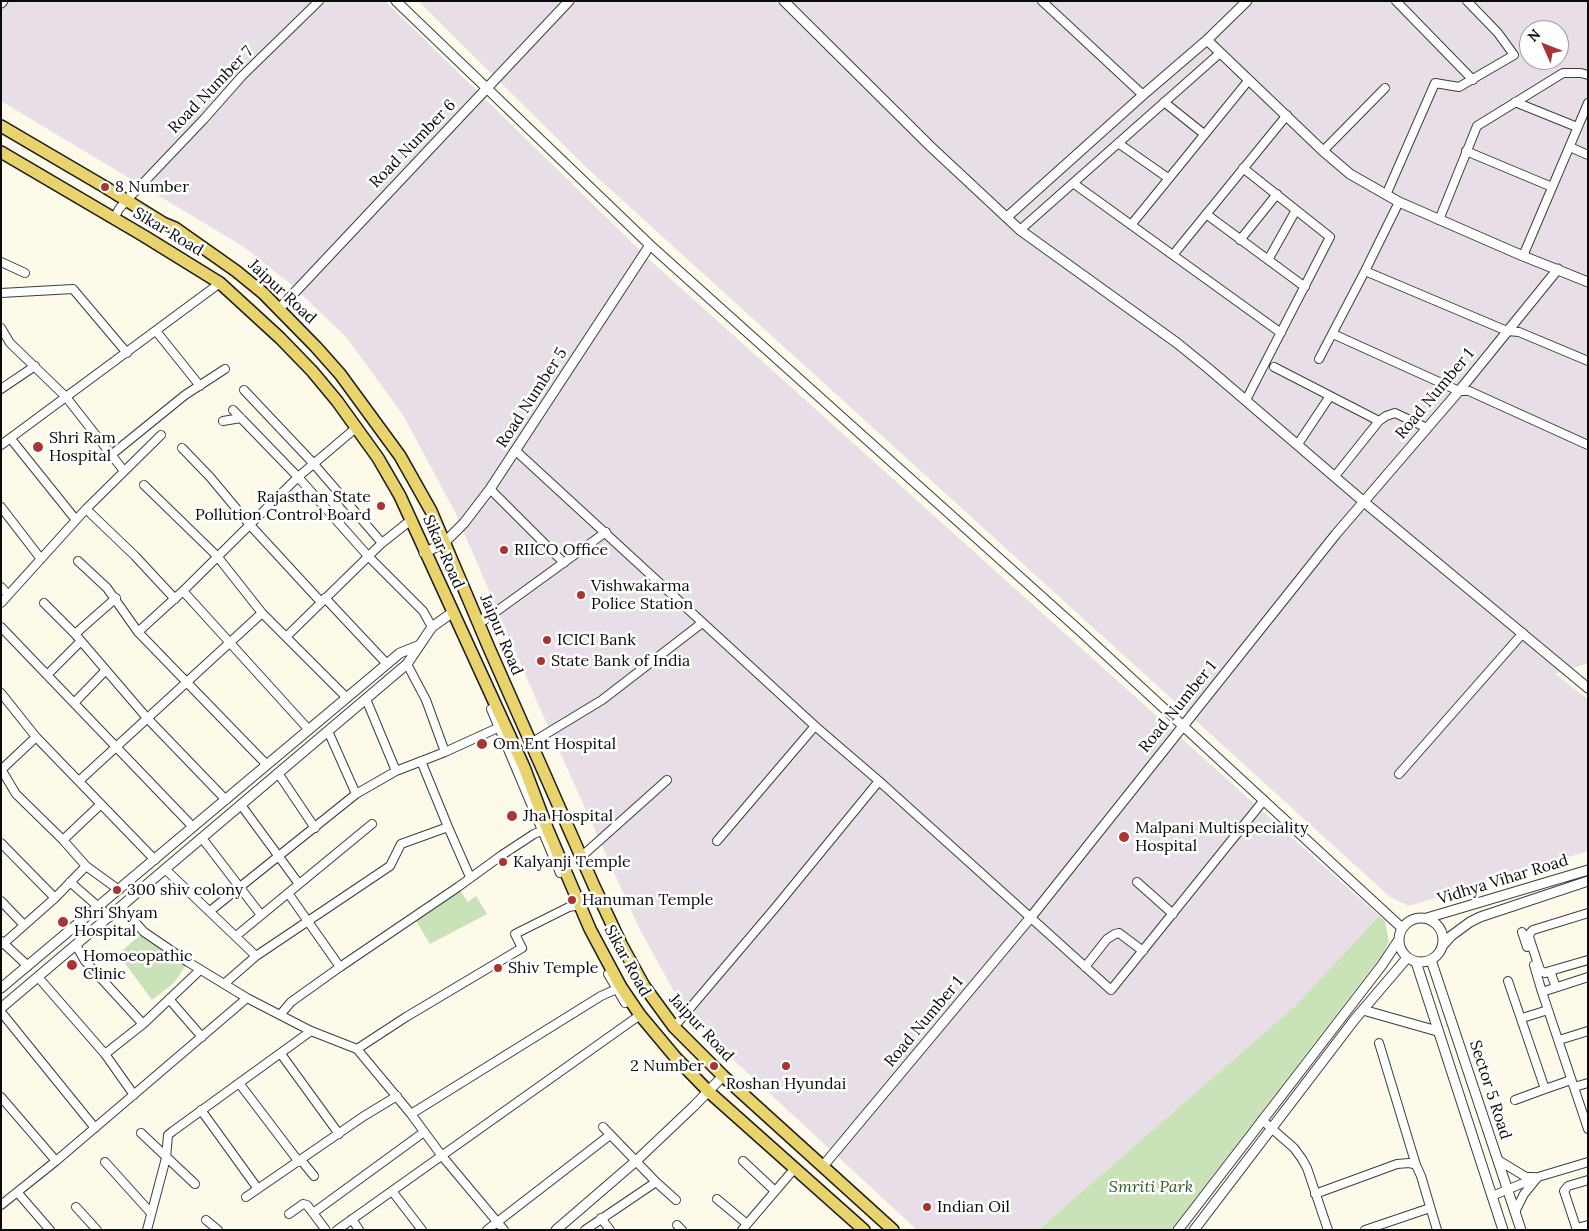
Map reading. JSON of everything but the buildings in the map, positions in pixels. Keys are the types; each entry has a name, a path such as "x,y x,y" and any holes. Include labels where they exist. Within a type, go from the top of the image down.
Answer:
{"main road":[{"name":"Jaipur Road","path":"1,126 163,223 175,228 212,254 263,293 340,374 400,456 431,510 594,886 648,993 674,1027 723,1076 893,1230"},
{"name":"Sikar Road","path":"1,152 220,283 312,371 357,427 400,496 424,552 469,644 502,726 524,767 544,830 577,906 618,988 638,1017 707,1094 864,1230"}],"street":[{"name":"Road Number 7","path":"114,219 126,201 242,76 319,1"},
{"path":"396,1 650,245 1073,626 1402,928"},
{"name":"Road Number 6","path":"279,309 570,1"},
{"path":"784,1 930,146 1020,230 1177,343 1364,502 1588,688"},
{"path":"1042,1 1143,95"},
{"path":"1008,217 1248,1"},
{"path":"1396,1 1473,80"},
{"path":"1386,195 1434,83 1458,87 1514,55 1498,34 1467,1"},
{"path":"1206,40 1323,151 1350,174 1398,202 1588,282"},
{"path":"1020,230 1220,53"},
{"path":"1439,220 1477,126 1563,73 1588,75"},
{"path":"1131,225 1248,81"},
{"path":"1323,151 1385,88"},
{"path":"1164,102 1204,134"},
{"path":"1515,102 1577,128"},
{"path":"1523,256 1588,103"},
{"path":"1173,255 1287,115"},
{"path":"1118,143 1168,178"},
{"path":"1570,147 1588,155"},
{"path":"1466,151 1552,187"},
{"path":"1243,168 1330,237 1246,400"},
{"path":"1073,183 1281,333"},
{"path":"1240,240 1276,194"},
{"path":"1319,359 1365,272 1398,202"},
{"path":"1268,260 1296,210"},
{"path":"1206,214 1305,287"},
{"name":"Road Number 5","path":"424,552 444,543 464,523 490,489 650,245"},
{"path":"1,262 25,273"},
{"name":"Road Number 1","path":"823,1166 1031,917 1336,534 1459,391 1558,270"},
{"path":"1365,272 1507,331 1519,332 1588,361"},
{"path":"76,520 5,441 220,283"},
{"path":"1,293 73,289 126,353"},
{"path":"1,328 10,343"},
{"path":"156,331 200,386"},
{"path":"1333,334 1459,391 1469,391 1588,445"},
{"path":"1,336 66,397 124,470"},
{"path":"3,386 35,366"},
{"path":"1274,367 1379,421"},
{"path":"112,455 146,426 225,369"},
{"path":"244,390 313,463 382,543"},
{"path":"1298,444 1330,396"},
{"path":"233,410 298,477 368,556 423,611 432,627"},
{"path":"1335,476 1379,421 1386,416 1395,413 1427,428"},
{"path":"223,421 241,418"},
{"path":"138,632 175,599 298,477 357,427"},
{"path":"1,603 86,509 161,435"},
{"path":"182,448 210,477 250,525 387,664"},
{"path":"516,451 815,726 879,781 1111,990 1264,800"},
{"path":"144,486 217,556 262,613 357,707"},
{"path":"490,489 564,563"},
{"path":"1,507 41,558"},
{"path":"86,509 135,556 175,599"},
{"path":"286,637 368,556 411,520"},
{"path":"479,624 606,532"},
{"path":"78,561 116,598 138,632 186,683 278,773 315,828"},
{"path":"1,587 8,595"},
{"path":"183,591 309,730"},
{"path":"75,634 116,598"},
{"path":"44,603 75,634 147,718 226,800"},
{"path":"95,1128 1,1010 407,664 432,627 452,612"},
{"path":"79,781 262,613"},
{"path":"531,743 602,700 702,622"},
{"path":"1,627 193,827 261,915"},
{"path":"1399,774 1523,633"},
{"path":"47,675 81,641"},
{"path":"1,988 400,653 420,645"},
{"path":"407,664 426,700 445,752"},
{"path":"74,703 106,670"},
{"path":"1,693 36,737 154,860"},
{"path":"366,699 396,771"},
{"path":"210,911 356,794 396,771 445,752 502,726"},
{"path":"717,841 815,726"},
{"path":"328,731 356,794"},
{"path":"36,737 1,770 16,794 63,840 86,866 119,890"},
{"path":"421,761 470,877"},
{"path":"582,856 667,780"},
{"path":"674,1027 879,781"},
{"path":"63,840 101,804"},
{"path":"241,805 278,858 299,884"},
{"path":"236,936 372,824"},
{"path":"224,984 256,956 390,866 401,844 448,827"},
{"path":"280,1015 291,1002 340,967 534,834 544,830"},
{"path":"1,843 55,898"},
{"path":"28,966 2,942 55,898 86,866"},
{"path":"165,869 256,956"},
{"name":"Vidhya Vihar Road","path":"1427,918 1588,870"},
{"name":"Vidhya Vihar Road","path":"1443,945 1451,936 1480,917 1588,881"},
{"path":"70,882 110,916"},
{"path":"1137,882 1173,914"},
{"path":"288,893 340,967"},
{"path":"1,901 24,925"},
{"path":"357,1049 406,1017 522,948 515,934 569,907 577,906"},
{"path":"121,907 144,932 200,970 247,998 311,1031 357,1049 504,1230"},
{"path":"1588,912 1533,930 1529,937 1540,970 1545,973 1588,960"},
{"path":"1178,1230 1382,965 1398,941 1402,928 1413,919 1427,918 1436,923 1441,930 1443,945 1431,960 1416,962 1407,958 1401,950 1398,941"},
{"path":"1522,932 1588,1129"},
{"path":"1086,967 1107,940 1115,934 1119,933 1143,951"},
{"path":"76,945 85,961 143,1024"},
{"path":"1194,1230 1363,1010 1407,958"},
{"name":"Sector 5 Road","path":"1431,960 1520,1230"},
{"name":"Sector 5 Road","path":"1416,962 1503,1230"},
{"path":"105,1054 143,1024 200,970"},
{"path":"1550,971 1556,988"},
{"path":"38,977 105,1054 134,1095"},
{"path":"1542,992 1588,977"},
{"path":"1508,981 1545,1089"},
{"path":"411,1114 593,1001 618,988"},
{"path":"1,1194 4,1203 247,998"},
{"path":"169,999 202,1037"},
{"path":"1363,1010 1437,1031"},
{"path":"1522,1018 1548,1010"},
{"path":"337,1230 638,1017"},
{"path":"147,1230 166,1158 168,1135 311,1031"},
{"path":"1558,1040 1588,1031"},
{"path":"1379,1043 1416,1165 1422,1176 1437,1230"},
{"path":"281,1054 338,1134"},
{"path":"556,1230 636,1161 707,1094 723,1076"},
{"path":"1515,1100 1545,1089 1588,1083"},
{"path":"239,1084 314,1176"},
{"path":"246,1197 364,1116 397,1096"},
{"path":"1,1097 56,1161"},
{"path":"201,1110 258,1189"},
{"path":"1262,1120 1294,1148 1302,1159 1307,1168 1327,1229"},
{"path":"603,1127 676,1200"},
{"path":"141,1132 195,1184"},
{"path":"313,1212 424,1132"},
{"path":"487,1230 610,1135"},
{"path":"1498,1160 1526,1177 1538,1177"},
{"path":"743,1161 775,1191"},
{"path":"105,1162 151,1213"},
{"path":"1492,1196 1538,1177 1588,1162"},
{"path":"1316,1194 1397,1164 1409,1163 1416,1165"},
{"path":"718,1199 744,1227 793,1170 856,1230"},
{"path":"1515,1212 1524,1194 1538,1177"},
{"path":"1588,1180 1568,1186 1564,1191 1577,1229 1588,1225"},
{"path":"585,1230 656,1182"},
{"path":"392,1191 422,1230"},
{"path":"18,1192 50,1230"},
{"path":"289,1214 303,1204 307,1205 326,1229"},
{"path":"76,1207 97,1230"},
{"path":"1365,1230 1430,1208"},
{"path":"601,1218 610,1230"},
{"path":"352,1219 359,1230"},
{"path":"206,1220 218,1230"}],"shaded area":[{"path":"1,1 385,1 653,263 1379,916 1295,1006 1038,1230 917,1230 725,1052 680,1002 640,930 539,706 455,512 403,415 347,338 293,286 244,247 1,101"},
{"path":"418,1 1588,1 1588,663 1555,674 1588,699 1588,851 1409,906 1390,897 588,169"}],"green space":[{"path":"458,887 468,902 476,896 487,914 430,944 415,919"},
{"name":"Smriti Park","path":"1379,916 1385,921 1389,942 1382,955 1171,1230 1038,1230 1295,1006"},
{"path":"144,932 188,962 174,983 152,1000 118,954"}],"place":[{"name":"8 Number","path":"105,187"},
{"name":"Shri Ram Hospital","path":"38,447"},
{"name":"Rajasthan State Pollution Control Board","path":"381,506"},
{"name":"RIICO Office","path":"504,550"},
{"name":"Vishwakarma Police Station","path":"581,595"},
{"name":"ICICI Bank","path":"547,640"},
{"name":"State Bank of India","path":"541,661"},
{"name":"Om Ent Hospital","path":"482,744"},
{"name":"Jha Hospital","path":"512,816"},
{"name":"Malpani Multispeciality Hospital","path":"1124,837"},
{"name":"Kalyanji Temple","path":"503,862"},
{"name":"300 shiv colony","path":"117,890"},
{"name":"Hanuman Temple","path":"572,900"},
{"name":"Shri Shyam Hospital","path":"63,922"},
{"name":"Homoeopathic Clinic","path":"72,965"},
{"name":"Shiv Temple","path":"498,968"},
{"name":"2 Number","path":"714,1066"},
{"name":"Roshan Hyundai","path":"786,1066"},
{"name":"Indian Oil","path":"927,1207"}]}
